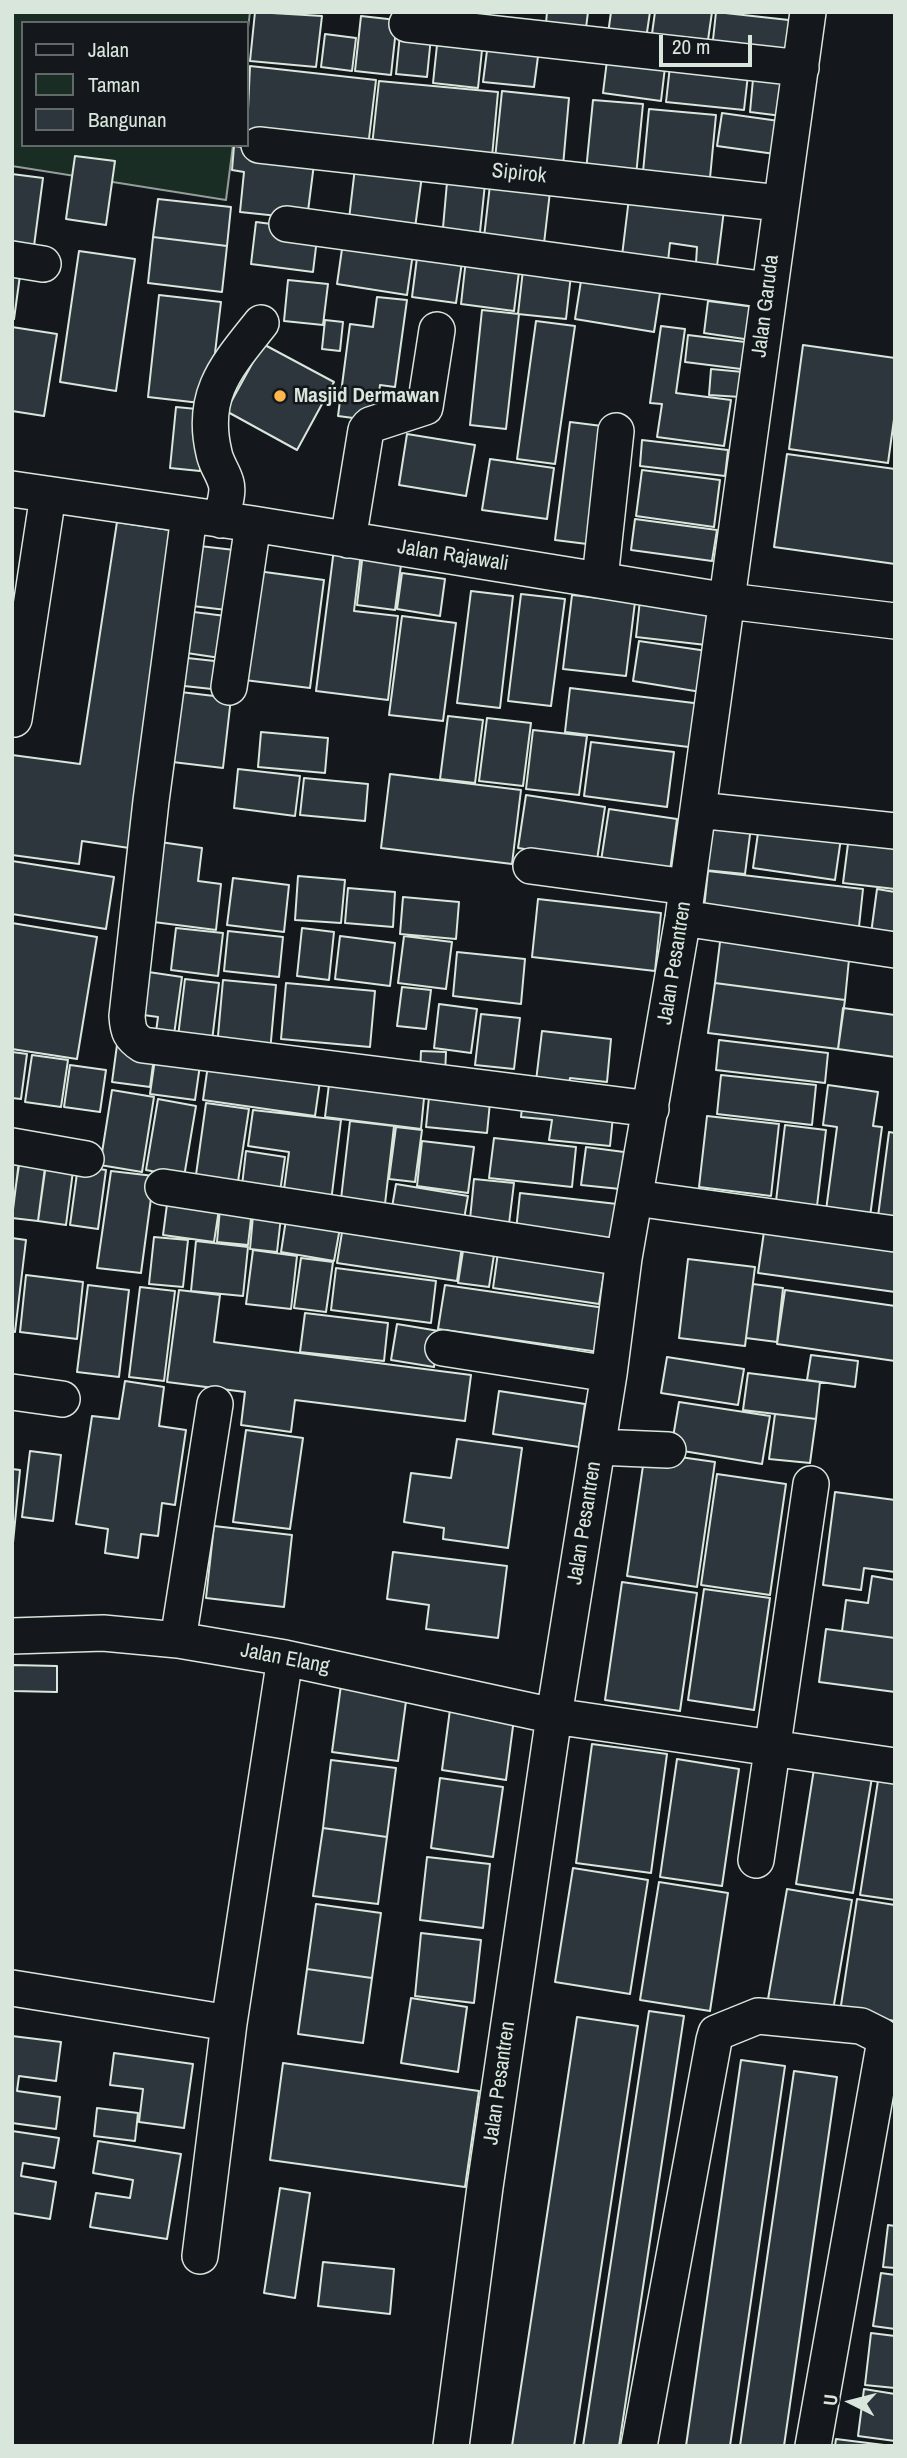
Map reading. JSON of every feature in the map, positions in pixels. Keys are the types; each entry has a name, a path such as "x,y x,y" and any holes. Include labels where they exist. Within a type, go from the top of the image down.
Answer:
{"street":[{"name":"Jalan Garuda","path":"728,601 779,203 808,12"},
{"path":"407,24 801,68"},
{"name":"Sipirok","path":"258,145 779,203"},
{"path":"287,224 768,290"},
{"path":"261,323 227,366 214,389 209,431 215,458 227,485 142,882 127,1016 132,1039 143,1045 651,1109"},
{"path":"348,540 366,430 370,425 425,407 437,330"},
{"path":"600,579 616,431"},
{"name":"Jalan Rajawali","path":"12,489 728,601 895,621"},
{"path":"14,719 48,495"},
{"path":"221,520 229,687"},
{"name":"Jalan Pesantren","path":"451,2446 485,2188 554,1716 609,1374 624,1258 685,902 728,601"},
{"path":"698,810 895,831"},
{"path":"531,866 895,950"},
{"path":"12,1146 86,1159"},
{"path":"163,1187 624,1258"},
{"path":"635,1198 895,1234"},
{"path":"443,1348 609,1374"},
{"path":"12,1392 62,1399"},
{"path":"178,1640 215,1404"},
{"path":"597,1447 668,1450"},
{"path":"756,1860 811,1484"},
{"name":"Jalan Elang","path":"12,1636 103,1633 178,1640 285,1658 554,1716 895,1766"},
{"path":"200,2256 229,2023 285,1658"},
{"path":"12,1988 229,2023"},
{"path":"639,2446 713,2040 716,2033 758,2016 861,2026 881,2036 884,2046 813,2446"}],"green space":[{"path":"12,12 250,12 248,28 248,21 21,21 21,147 233,147 226,200 12,166"}],"building":[{"path":"255,12 322,16 316,67 250,61"},
{"path":"547,12 588,12 586,28 546,23"},
{"path":"611,12 650,12 646,39 608,34"},
{"path":"655,12 712,12 707,47 651,41"},
{"path":"716,12 798,21 793,58 712,49"},
{"path":"361,16 397,20 391,75 355,71"},
{"path":"325,34 356,38 352,71 321,67"},
{"path":"400,34 431,37 427,77 396,74"},
{"path":"489,35 540,41 534,87 483,82"},
{"path":"437,45 482,50 478,88 433,83"},
{"path":"608,52 666,59 661,101 603,93"},
{"path":"671,57 749,66 744,110 666,102"},
{"path":"250,66 376,80 368,147 248,132"},
{"path":"754,68 795,72 790,117 750,112"},
{"path":"379,81 498,92 492,157 372,146"},
{"path":"502,91 569,98 563,166 495,159"},
{"path":"593,100 643,104 636,176 586,171"},
{"path":"649,109 716,115 710,178 643,172"},
{"path":"722,113 786,122 782,155 717,146"},
{"path":"234,147 315,156 307,219 240,212 244,172 232,170"},
{"path":"75,156 115,161 106,225 66,219"},
{"path":"356,159 423,168 415,228 349,219"},
{"path":"448,171 486,174 479,242 442,239"},
{"path":"12,174 43,178 34,246 12,243"},
{"path":"491,176 551,183 543,252 483,246"},
{"path":"629,198 724,210 717,266 696,263 697,247 670,243 667,270 621,264"},
{"path":"158,199 231,207 227,246 153,237"},
{"path":"256,222 318,230 313,272 251,264"},
{"path":"344,235 414,246 407,295 337,284"},
{"path":"153,237 227,246 222,292 148,283"},
{"path":"419,242 464,248 456,303 412,297"},
{"path":"467,250 521,256 514,311 461,304"},
{"path":"79,251 135,259 116,391 60,382"},
{"path":"524,261 572,266 566,319 518,314"},
{"path":"12,267 21,268 14,319 12,318"},
{"path":"583,268 662,280 654,332 575,319"},
{"path":"288,280 328,284 323,325 284,321"},
{"path":"159,295 221,302 209,404 148,397"},
{"path":"377,297 407,300 395,387 380,385 376,421 338,416 350,324 373,327"},
{"path":"708,301 755,307 751,340 704,333"},
{"path":"482,310 519,314 506,429 470,425"},
{"path":"325,320 343,322 340,351 322,349"},
{"path":"536,321 575,326 555,464 517,459"},
{"path":"661,326 685,329 676,393 731,400 724,446 657,437 662,404 650,403"},
{"path":"12,327 57,334 44,416 12,411"},
{"path":"688,335 745,342 741,369 685,362"},
{"name":"Masjid Dermawan","path":"263,344 334,382 297,450 226,411"},
{"path":"803,345 895,358 895,412 888,463 789,449"},
{"path":"711,369 743,372 741,397 709,395"},
{"path":"176,407 207,410 200,471 170,468"},
{"path":"570,422 610,427 595,545 555,540"},
{"path":"407,434 475,445 466,496 399,485"},
{"path":"642,440 728,450 725,476 640,466"},
{"path":"787,454 895,469 895,564 774,547"},
{"path":"490,459 554,468 547,519 482,510"},
{"path":"642,470 720,480 714,527 636,516"},
{"path":"635,519 717,530 712,561 631,550"},
{"path":"117,522 183,532 136,849 82,841 79,864 12,855 12,755 80,764"},
{"path":"191,545 243,551 235,611 184,605"},
{"path":"334,549 361,552 354,611 398,616 388,700 316,691"},
{"path":"363,552 402,557 395,610 357,605"},
{"path":"250,570 324,580 310,688 236,679"},
{"path":"402,573 445,579 440,616 397,609"},
{"path":"471,591 513,596 500,708 457,703"},
{"path":"521,594 565,599 551,706 508,701"},
{"path":"572,595 635,602 626,676 563,669"},
{"path":"640,600 710,608 706,645 636,637"},
{"path":"186,611 233,617 227,659 180,652"},
{"path":"402,616 456,623 443,721 389,715"},
{"path":"639,641 707,651 701,692 633,681"},
{"path":"178,657 224,662 221,690 175,685"},
{"path":"570,688 702,704 697,748 565,732"},
{"path":"172,691 231,698 223,768 164,761"},
{"path":"448,716 483,720 475,783 440,779"},
{"path":"487,718 531,723 523,786 479,781"},
{"path":"533,730 587,736 579,795 526,789"},
{"path":"261,732 328,738 325,773 258,767"},
{"path":"591,742 674,752 667,807 584,796"},
{"path":"238,769 300,776 295,816 234,808"},
{"path":"390,774 521,790 512,864 381,848"},
{"path":"304,778 368,784 365,821 300,815"},
{"path":"526,795 605,807 597,860 518,848"},
{"path":"609,809 677,819 670,871 601,861"},
{"path":"711,813 752,819 745,874 704,870"},
{"path":"760,819 842,831 835,880 753,868"},
{"path":"850,828 895,834 895,889 843,883"},
{"path":"160,842 202,848 198,881 221,884 216,930 146,921"},
{"path":"12,861 114,877 106,929 12,914"},
{"path":"708,871 863,889 858,936 703,918"},
{"path":"298,876 345,880 341,923 295,920"},
{"path":"233,878 289,885 284,932 227,925"},
{"path":"348,888 395,892 393,927 345,923"},
{"path":"877,889 895,892 895,944 870,941"},
{"path":"403,897 459,902 456,939 400,934"},
{"path":"538,899 661,913 655,971 532,957"},
{"path":"12,923 97,937 77,1059 12,1049"},
{"path":"722,926 850,949 845,1000 715,983"},
{"path":"176,928 223,933 218,976 171,970"},
{"path":"302,928 334,932 329,980 297,976"},
{"path":"228,931 283,937 279,977 224,971"},
{"path":"340,936 395,943 390,986 335,979"},
{"path":"404,936 452,942 446,989 398,983"},
{"path":"457,952 525,959 521,1004 453,996"},
{"path":"135,970 182,977 173,1042 155,1039 158,1017 129,1013"},
{"path":"185,979 219,983 211,1049 177,1045"},
{"path":"223,980 276,985 270,1052 217,1047"},
{"path":"286,983 375,991 370,1047 281,1039"},
{"path":"715,983 845,1000 838,1049 708,1033"},
{"path":"402,987 431,990 426,1029 397,1026"},
{"path":"439,1004 477,1009 471,1053 434,1048"},
{"path":"843,1008 895,1015 895,1057 838,1049"},
{"path":"481,1014 520,1018 514,1069 475,1065"},
{"path":"542,1031 611,1039 607,1082 570,1078 569,1085 536,1081"},
{"path":"719,1040 828,1053 825,1083 716,1070"},
{"path":"117,1045 155,1050 150,1087 112,1082"},
{"path":"421,1051 446,1052 445,1075 420,1074"},
{"path":"12,1052 27,1054 21,1099 12,1098"},
{"path":"156,1052 201,1058 195,1100 150,1094"},
{"path":"32,1055 68,1060 61,1107 25,1102"},
{"path":"209,1058 321,1074 315,1116 203,1100"},
{"path":"70,1065 106,1070 100,1112 64,1107"},
{"path":"721,1075 816,1085 812,1125 717,1114"},
{"path":"330,1076 425,1088 421,1129 325,1117"},
{"path":"828,1085 878,1092 873,1126 882,1127 869,1224 825,1218 837,1127 823,1125"},
{"path":"430,1087 491,1092 487,1133 426,1127"},
{"path":"112,1090 154,1097 142,1172 100,1165"},
{"path":"523,1098 614,1106 610,1146 549,1140 552,1120 521,1117"},
{"path":"158,1099 196,1106 184,1177 146,1170"},
{"path":"206,1103 249,1109 237,1188 195,1182"},
{"path":"253,1110 341,1120 330,1210 282,1204 289,1152 248,1146"},
{"path":"707,1116 779,1124 771,1196 699,1187"},
{"path":"350,1121 394,1126 385,1204 341,1199"},
{"path":"785,1125 826,1130 817,1206 776,1201"},
{"path":"396,1127 422,1130 415,1182 389,1179"},
{"path":"889,1132 895,1133 895,1226 877,1224"},
{"path":"494,1138 576,1147 572,1187 489,1178"},
{"path":"422,1141 474,1147 468,1193 417,1186"},
{"path":"586,1147 624,1152 620,1189 581,1185"},
{"path":"246,1151 285,1157 279,1199 241,1194"},
{"path":"46,1160 74,1163 66,1225 38,1221"},
{"path":"19,1161 46,1164 38,1221 12,1218"},
{"path":"12,1164 19,1165 12,1212"},
{"path":"78,1166 106,1170 98,1229 70,1225"},
{"path":"111,1171 154,1176 141,1273 97,1268"},
{"path":"474,1179 514,1183 509,1224 470,1219"},
{"path":"396,1184 468,1196 462,1231 390,1219"},
{"path":"169,1189 221,1196 214,1242 163,1235"},
{"path":"520,1193 617,1204 612,1252 515,1240"},
{"path":"221,1198 253,1201 248,1245 217,1242"},
{"path":"254,1205 282,1208 277,1252 250,1249"},
{"path":"287,1213 341,1222 334,1261 281,1252"},
{"path":"344,1220 463,1239 457,1281 337,1263"},
{"path":"765,1225 895,1243 895,1292 758,1273"},
{"path":"154,1237 188,1240 183,1287 149,1284"},
{"path":"12,1238 26,1240 15,1332 12,1331"},
{"path":"465,1238 496,1242 489,1287 458,1283"},
{"path":"196,1241 248,1247 243,1296 191,1291"},
{"path":"499,1245 606,1261 599,1304 493,1288"},
{"path":"253,1250 297,1256 291,1309 246,1304"},
{"path":"301,1258 333,1262 326,1312 294,1308"},
{"path":"688,1259 755,1267 745,1346 679,1338"},
{"path":"336,1268 436,1281 431,1323 331,1310"},
{"path":"26,1275 83,1282 77,1339 20,1332"},
{"path":"753,1284 783,1288 777,1342 746,1338"},
{"path":"88,1285 129,1290 119,1377 77,1372"},
{"path":"445,1285 605,1308 599,1352 438,1329"},
{"path":"140,1287 175,1291 164,1381 129,1377"},
{"path":"179,1290 220,1295 214,1342 471,1375 465,1421 295,1400 291,1432 241,1425 245,1392 167,1382"},
{"path":"785,1290 895,1306 895,1361 777,1344"},
{"path":"305,1313 388,1323 384,1361 300,1352"},
{"path":"397,1324 439,1331 434,1367 391,1360"},
{"path":"811,1355 858,1361 855,1387 807,1380"},
{"path":"667,1357 744,1369 738,1405 661,1393"},
{"path":"748,1373 820,1382 816,1419 743,1410"},
{"path":"125,1381 164,1387 159,1426 186,1430 175,1505 162,1503 158,1536 141,1534 138,1558 105,1553 108,1529 76,1524 92,1416 119,1419"},
{"path":"499,1391 585,1404 579,1447 493,1434"},
{"path":"679,1402 770,1416 762,1464 671,1449"},
{"path":"775,1414 816,1419 810,1463 769,1459"},
{"path":"246,1430 303,1438 290,1529 233,1522"},
{"path":"457,1439 522,1448 508,1548 443,1539 444,1528 404,1522 411,1473 451,1478"},
{"path":"30,1451 61,1455 53,1521 22,1517"},
{"path":"645,1452 715,1462 697,1587 627,1576"},
{"path":"12,1469 20,1470 13,1543 12,1543"},
{"path":"717,1474 786,1484 770,1595 701,1585"},
{"path":"835,1492 895,1500 895,1572 864,1568 861,1590 823,1585"},
{"path":"214,1526 292,1535 284,1607 206,1598"},
{"path":"393,1552 507,1566 498,1638 426,1629 429,1605 387,1599"},
{"path":"872,1576 895,1580 895,1638 842,1631 846,1600 868,1603"},
{"path":"622,1582 697,1593 680,1711 605,1700"},
{"path":"704,1589 770,1598 754,1710 688,1700"},
{"path":"826,1629 895,1638 895,1692 819,1682"},
{"path":"13,1665 57,1666 57,1692 13,1691"},
{"path":"341,1685 407,1694 398,1761 332,1752"},
{"path":"451,1702 515,1711 506,1780 442,1770"},
{"path":"592,1744 667,1754 651,1873 576,1863"},
{"path":"816,1756 874,1765 853,1893 796,1884"},
{"path":"677,1759 739,1769 722,1886 660,1877"},
{"path":"331,1760 396,1768 387,1837 323,1828"},
{"path":"880,1768 895,1770 895,1900 860,1895"},
{"path":"440,1778 503,1787 493,1857 431,1848"},
{"path":"323,1828 387,1837 378,1904 313,1896"},
{"path":"427,1857 490,1864 483,1928 420,1920"},
{"path":"573,1868 648,1880 630,1994 555,1982"},
{"path":"659,1882 728,1893 710,2011 640,2000"},
{"path":"787,1889 852,1900 832,2016 767,2005"},
{"path":"857,1899 895,1905 895,2021 840,2012"},
{"path":"316,1904 381,1913 372,1978 307,1969"},
{"path":"421,1933 481,1940 474,2003 415,1996"},
{"path":"307,1969 372,1978 363,2043 298,2034"},
{"path":"411,1998 467,2007 458,2072 401,2063"},
{"path":"649,2011 684,2016 619,2446 583,2446"},
{"path":"577,2017 638,2026 574,2446 512,2446"},
{"path":"12,2036 61,2042 56,2081 19,2076 17,2091 60,2097 56,2129 12,2123"},
{"path":"114,2053 193,2064 184,2128 139,2122 143,2089 110,2085"},
{"path":"741,2060 785,2066 730,2446 686,2446"},
{"path":"283,2063 479,2091 465,2187 270,2160"},
{"path":"794,2071 837,2077 784,2446 740,2446"},
{"path":"97,2108 138,2113 135,2141 94,2136"},
{"path":"12,2131 59,2138 54,2168 23,2163 21,2176 56,2182 50,2219 12,2213"},
{"path":"98,2141 181,2154 167,2239 90,2227 96,2193 130,2198 133,2180 93,2173"},
{"path":"280,2188 310,2193 295,2298 264,2293"},
{"path":"888,2225 895,2226 895,2268 883,2267"},
{"path":"323,2262 394,2269 390,2314 318,2306"},
{"path":"881,2273 895,2275 895,2329 873,2326"},
{"path":"871,2333 895,2336 895,2388 865,2385"},
{"path":"864,2389 895,2394 895,2441 858,2436"},
{"path":"836,2439 892,2446 835,2446"}],"place":[{"name":"Masjid Dermawan","path":"280,396"}]}
